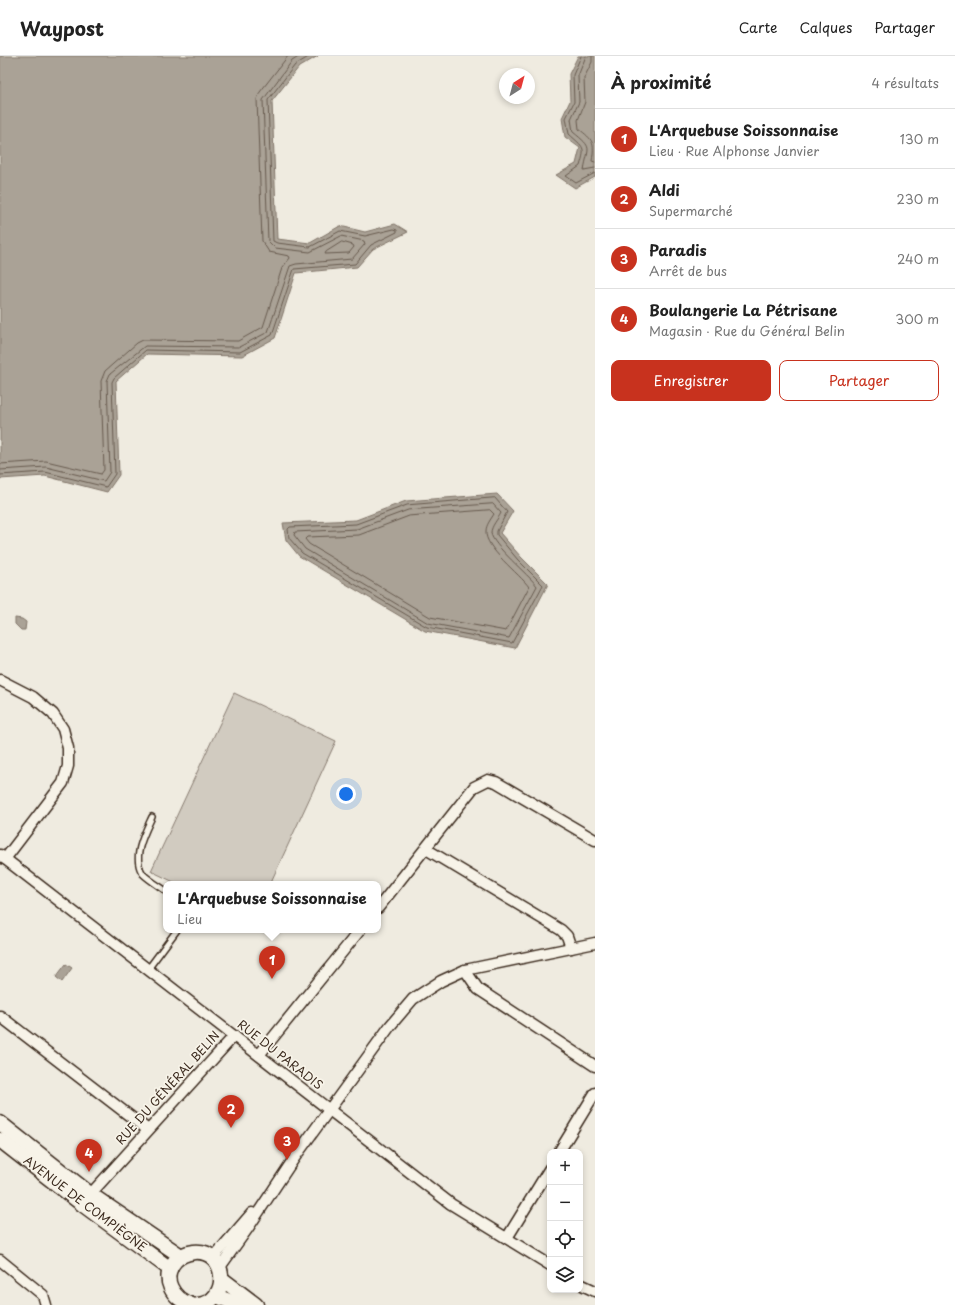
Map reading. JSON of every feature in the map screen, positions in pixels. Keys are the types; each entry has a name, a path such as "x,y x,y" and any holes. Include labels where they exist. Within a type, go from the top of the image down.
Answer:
{"main road":[{"name":"AVENUE DE COMPIÈGNE","path":"0,1123 9,1145"},
{"name":"AVENUE DE COMPIÈGNE","path":"0,1140 86,1199 181,1256"},
{"name":"AVENUE DE COMPIÈGNE","path":"86,1199 170,1269"},
{"path":"192,1305 175,1301 168,1278 170,1269 181,1256 197,1252 205,1254 256,1305"},
{"path":"198,1305 210,1301 216,1296 220,1288 218,1268"},
{"path":"216,1296 240,1305"}],"street":[{"path":"0,680 33,697 53,714 62,729 68,748 68,766 63,783 2,857"},
{"path":"381,904 474,787 488,780 496,782 595,840"},
{"path":"426,849 561,930 567,936 571,948"},
{"name":"RUE DU PARADIS","path":"2,857 451,1204 547,1264"},
{"path":"259,1055 358,933"},
{"path":"218,1268 248,1228 270,1194 390,1026 413,999 441,981 465,970 595,943"},
{"path":"465,970 478,989 595,1066"},
{"path":"0,1016 148,1130"},
{"name":"RUE DU GÉNÉRAL BELIN","path":"86,1199 234,1036"},
{"path":"561,1149 595,1093"},
{"path":"0,1131 9,1145"},
{"path":"507,1238 547,1173"},
{"path":"0,1260 43,1295 46,1305"},
{"path":"583,1285 595,1291"}],"lane":[{"path":"152,817 142,837 138,863 143,874 163,889"},
{"path":"148,970 175,933"}],"shaded area":[{"path":"234,693 336,741 271,881 172,881 151,871"}],"water":[{"path":"0,56 318,56 299,67 272,101 277,239 310,243 340,226 365,232 395,224 408,232 373,249 357,267 296,273 275,338 242,356 147,354 116,381 119,475 107,492 45,476 0,479"},
{"path":"578,56 595,56 595,177 575,188 556,175 576,164 580,148 565,137 562,118 570,101 569,74"},
{"path":"497,494 513,511 500,533 548,584 515,648 425,631 299,556 286,540 283,523 356,520 406,501"},
{"path":"15,618 22,619 26,622 25,630 21,630 15,624"},
{"path":"66,964 72,968 62,982 56,977"}],"place":[{"name":"L'Arquebuse Soissonnaise","path":"272,979"},
{"name":"Aldi","path":"231,1128"},
{"name":"Paradis","path":"287,1160"},
{"name":"Boulangerie La Pétrisane","path":"89,1172"}]}
